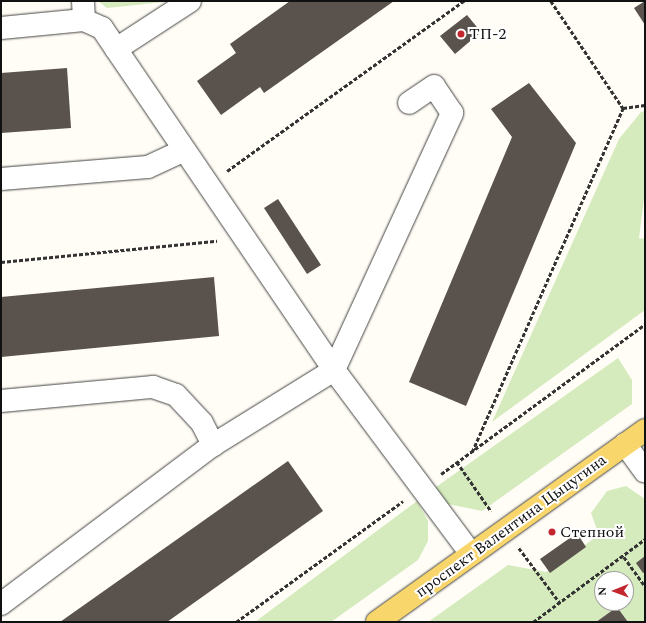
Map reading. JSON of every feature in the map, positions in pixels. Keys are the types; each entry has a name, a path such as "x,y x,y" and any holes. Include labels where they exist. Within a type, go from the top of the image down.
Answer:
{"main road":[{"name":"проспект Валентина Цыцугина","path":"377,622 645,430"}],"lane":[{"path":"116,49 190,1"},
{"path":"1,28 83,10 102,28 182,151 209,184 248,240 334,370 471,554"},
{"path":"1,604 213,445 334,370 452,113 434,86 409,103"},
{"path":"1,179 148,167 182,151"},
{"path":"1,400 153,387 176,395 202,423 213,445"},
{"path":"625,444 645,472"}],"path":[{"path":"209,184 464,1"},
{"path":"551,1 623,108"},
{"path":"623,108 645,105"},
{"path":"472,452 623,108"},
{"path":"1,262 248,240"},
{"path":"533,622 645,540"},
{"path":"624,556 645,586"}],"green space":[{"path":"98,1 174,1 107,8"},
{"path":"645,111 645,191 639,238 645,239 645,310 492,422 619,139 641,112"},
{"path":"618,358 632,380 632,404 482,511 448,504 436,487"},
{"path":"626,486 645,499 645,622 628,622 620,611 634,611 634,571 594,571 594,611 611,611 596,622 428,622 508,565 546,572 599,535 591,513 607,491"},
{"path":"417,501 428,521 428,541 418,560 331,622 255,622"}],"building":[{"path":"290,1 394,1 264,93 260,87 221,115 197,81 236,53 230,44"},
{"path":"645,1 645,25 634,8"},
{"name":"ТП-2","path":"467,15 481,32 455,54 440,36"},
{"path":"67,68 71,128 1,133 1,73"},
{"path":"529,83 576,143 466,406 409,382 512,137 491,109"},
{"path":"278,199 321,265 307,274 264,208"},
{"path":"214,277 219,336 1,357 1,297"},
{"path":"288,461 323,511 167,622 60,622"},
{"path":"577,533 586,547 550,573 540,559"},
{"path":"645,556 645,572 643,573 636,563"},
{"path":"611,611 620,611 628,622 596,622"}],"place":[{"name":"ТП-2","path":"461,34"},
{"name":"Степной","path":"552,532"}]}
